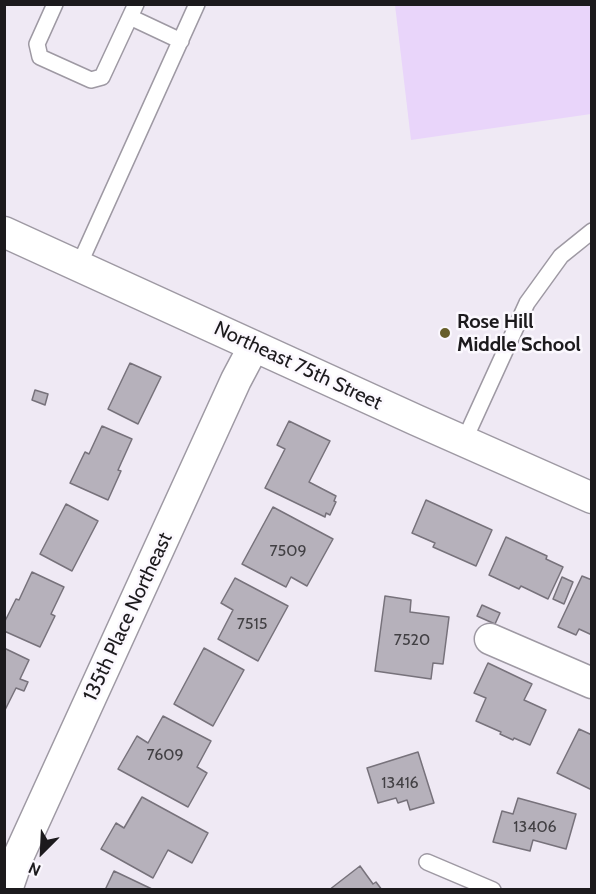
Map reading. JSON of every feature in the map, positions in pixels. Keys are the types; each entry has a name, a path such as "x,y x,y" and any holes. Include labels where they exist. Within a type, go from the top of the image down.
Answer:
{"street":[{"name":"Northeast 75th Street","path":"4,232 591,498"},
{"name":"135th Place Northeast","path":"7,890 19,855 236,380 254,346"},
{"path":"490,639 591,683"}],"lane":[{"path":"55,4 37,44 40,57 91,80 102,76 133,10 181,41"},
{"path":"79,265 197,4"},
{"path":"464,441 528,303 561,256 591,231"},
{"path":"427,862 494,890"}],"shaded area":[{"path":"395,5 591,5 591,114 411,140"}],"building":[{"path":"130,363 161,377 138,424 108,409"},
{"path":"35,390 48,394 45,405 32,400"},
{"path":"289,421 330,441 309,482 336,496 334,501 336,502 330,515 326,513 325,517 265,488 285,449 277,445"},
{"path":"102,426 132,439 108,500 70,483 85,452 89,454"},
{"path":"426,500 492,530 476,566 433,547 435,543 412,533"},
{"path":"66,504 98,521 72,571 40,554"},
{"path":"273,507 333,539 307,586 291,577 286,587 242,564"},
{"path":"506,537 547,556 546,559 563,567 548,599 521,586 519,589 489,575"},
{"path":"32,572 64,587 51,614 55,616 40,647 4,631 4,623 16,599 19,600"},
{"path":"582,576 592,580 592,635 579,629 576,635 558,627"},
{"path":"562,577 573,582 564,604 553,599"},
{"path":"235,578 288,606 258,661 218,639 233,610 221,603"},
{"path":"385,596 411,600 410,612 449,617 443,664 433,663 431,679 375,671"},
{"path":"482,605 500,613 495,624 477,616"},
{"path":"4,648 29,660 20,679 28,682 24,691 16,688 5,710"},
{"path":"204,648 244,670 213,726 174,704"},
{"path":"488,663 532,684 524,700 546,710 530,745 514,738 513,740 476,721 486,698 474,693"},
{"path":"163,716 211,741 197,767 207,773 188,807 118,769 137,736 148,743"},
{"path":"579,729 592,735 592,790 557,773"},
{"path":"418,752 434,803 410,810 407,800 398,803 396,798 378,803 367,768"},
{"path":"142,797 208,833 192,863 168,850 153,878 101,849 116,823 124,828"},
{"path":"518,798 576,814 566,849 533,840 530,851 493,842 502,811 513,814"},
{"path":"360,866 373,884 376,882 382,890 329,890"},
{"path":"114,871 154,890 105,890"}],"place":[{"name":"Rose Hill Middle School","path":"445,333"}]}
